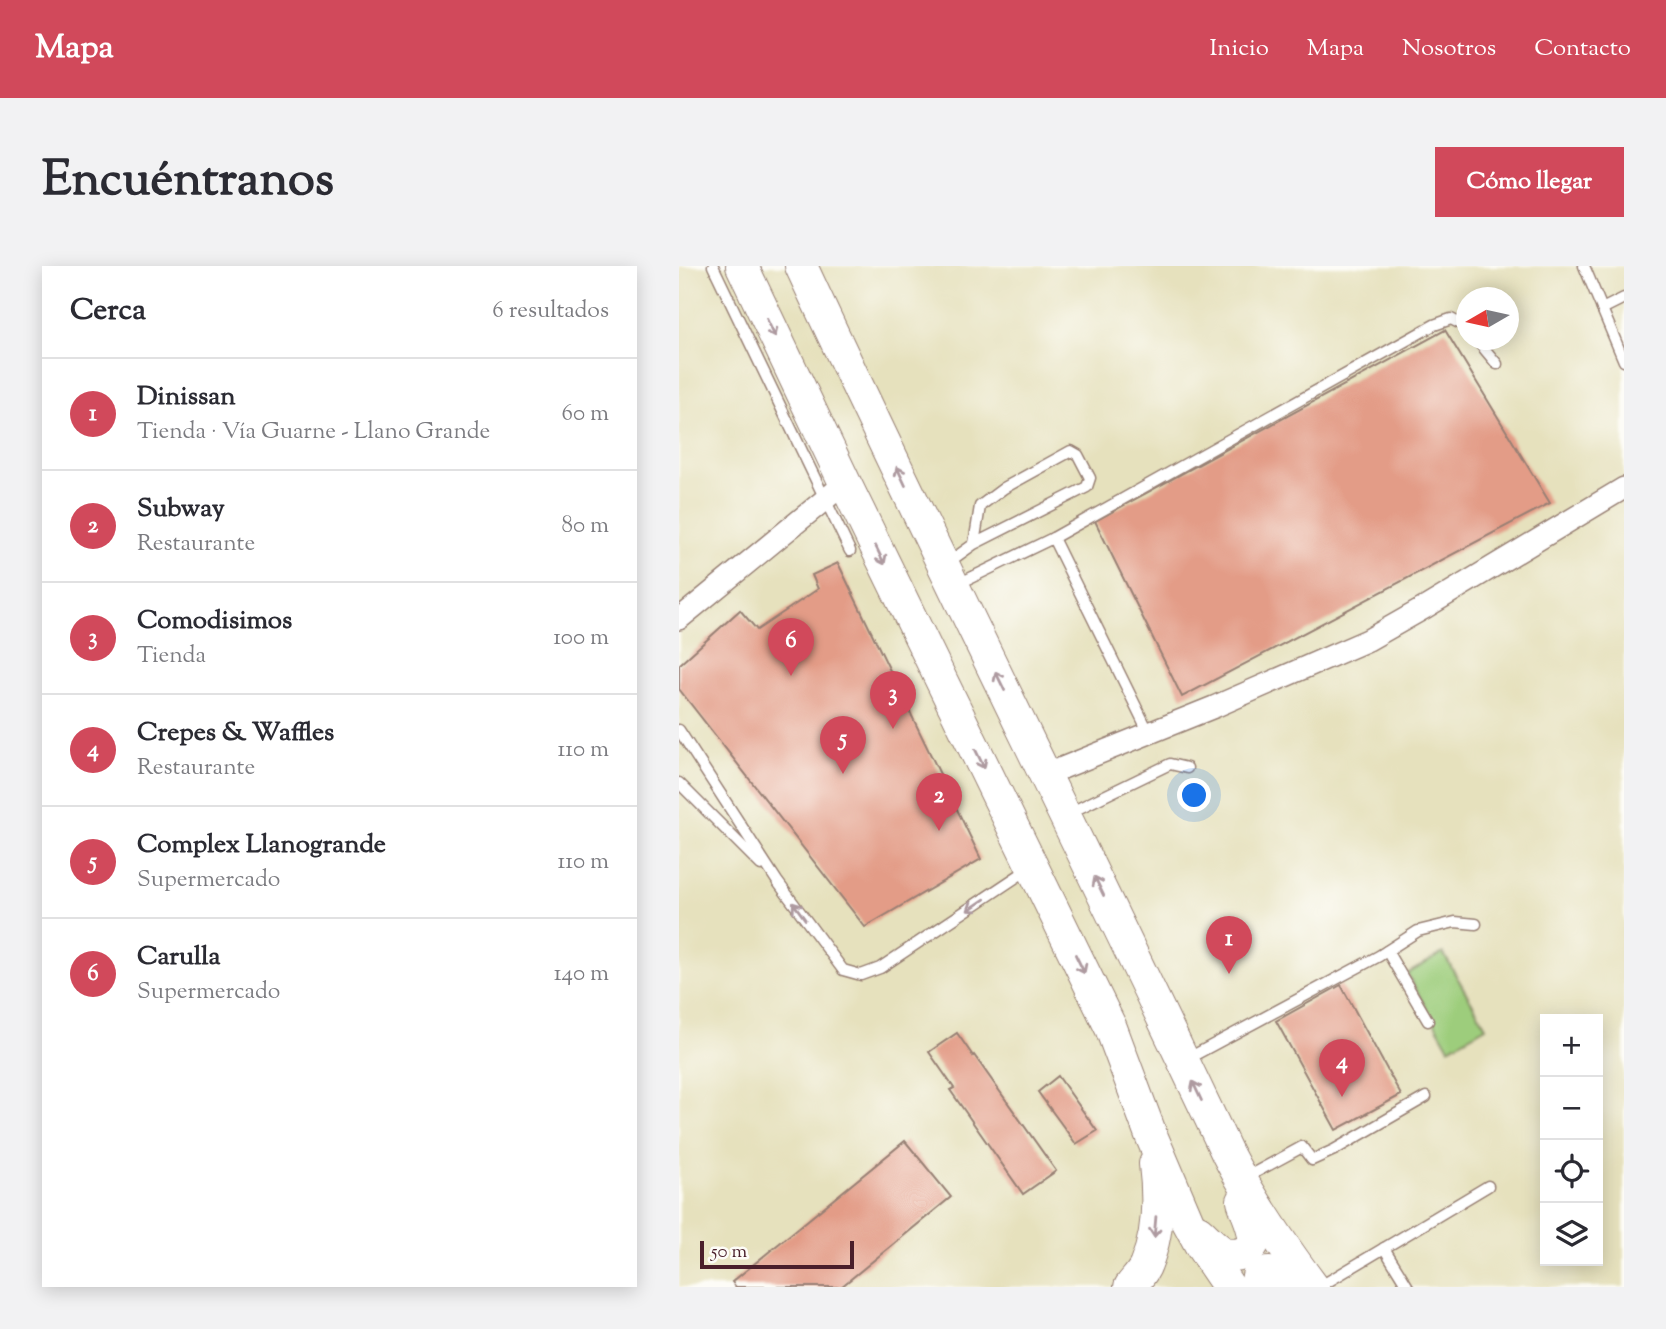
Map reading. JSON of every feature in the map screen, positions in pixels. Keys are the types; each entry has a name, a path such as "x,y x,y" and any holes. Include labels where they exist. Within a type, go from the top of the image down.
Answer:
{"main road":[{"path":"742,266 835,492 1032,866 1111,1028 1151,1135 1188,1222 1229,1287"},
{"path":"800,266 1234,1166 1292,1259 1313,1287"},
{"path":"1130,1287 1146,1267 1155,1236 1156,1174 1151,1135"},
{"path":"1188,1222 1224,1253 1235,1254 1252,1248 1254,1236 1234,1166"},
{"path":"1256,1287 1258,1276 1269,1272 1282,1276 1294,1287"}],"street":[{"path":"1045,775 1368,640 1624,487"},
{"path":"679,619 835,492"}],"lane":[{"path":"713,266 835,492 850,551"},
{"path":"1584,266 1623,357"},
{"path":"1602,310 1624,298"},
{"path":"949,576 1053,538 1434,326 1451,319 1456,322"},
{"path":"1485,350 1497,364"},
{"path":"949,576 974,544 1087,487 1090,478 1078,455 1071,451 1004,488 980,506 974,544"},
{"path":"1053,538 1149,733"},
{"path":"679,730 777,881 843,970 861,975 880,968 1032,866"},
{"path":"1064,815 1170,764 1187,768"},
{"path":"679,783 777,881"},
{"path":"1183,1061 1387,951 1418,931 1455,922 1476,924"},
{"path":"1387,951 1428,1021"},
{"path":"1234,1166 1302,1147 1312,1160 1426,1097"},
{"path":"1319,1287 1487,1186"},
{"path":"1384,1248 1408,1287"}],"green space":[{"path":"1443,953 1486,1027 1449,1048 1407,974"}],"building":[{"path":"1445,330 1550,503 1182,697 1095,521"},
{"path":"838,563 981,859 865,927 679,689 679,665 740,610 757,630 818,589 812,575"},
{"path":"1341,985 1401,1095 1336,1130 1276,1021"},
{"path":"957,1033 1056,1171 1023,1194 950,1090 954,1088 929,1052"},
{"path":"1058,1076 1097,1131 1076,1144 1038,1092"},
{"path":"905,1141 951,1197 841,1287 736,1287 732,1282"}],"place":[{"name":"Carulla","path":"791,676"},
{"name":"Comodisimos","path":"893,729"},
{"name":"Complex Llanogrande","path":"843,774"},
{"name":"Subway","path":"939,831"},
{"name":"Dinissan","path":"1229,974"},
{"name":"Crepes & Waffles","path":"1342,1097"}]}
